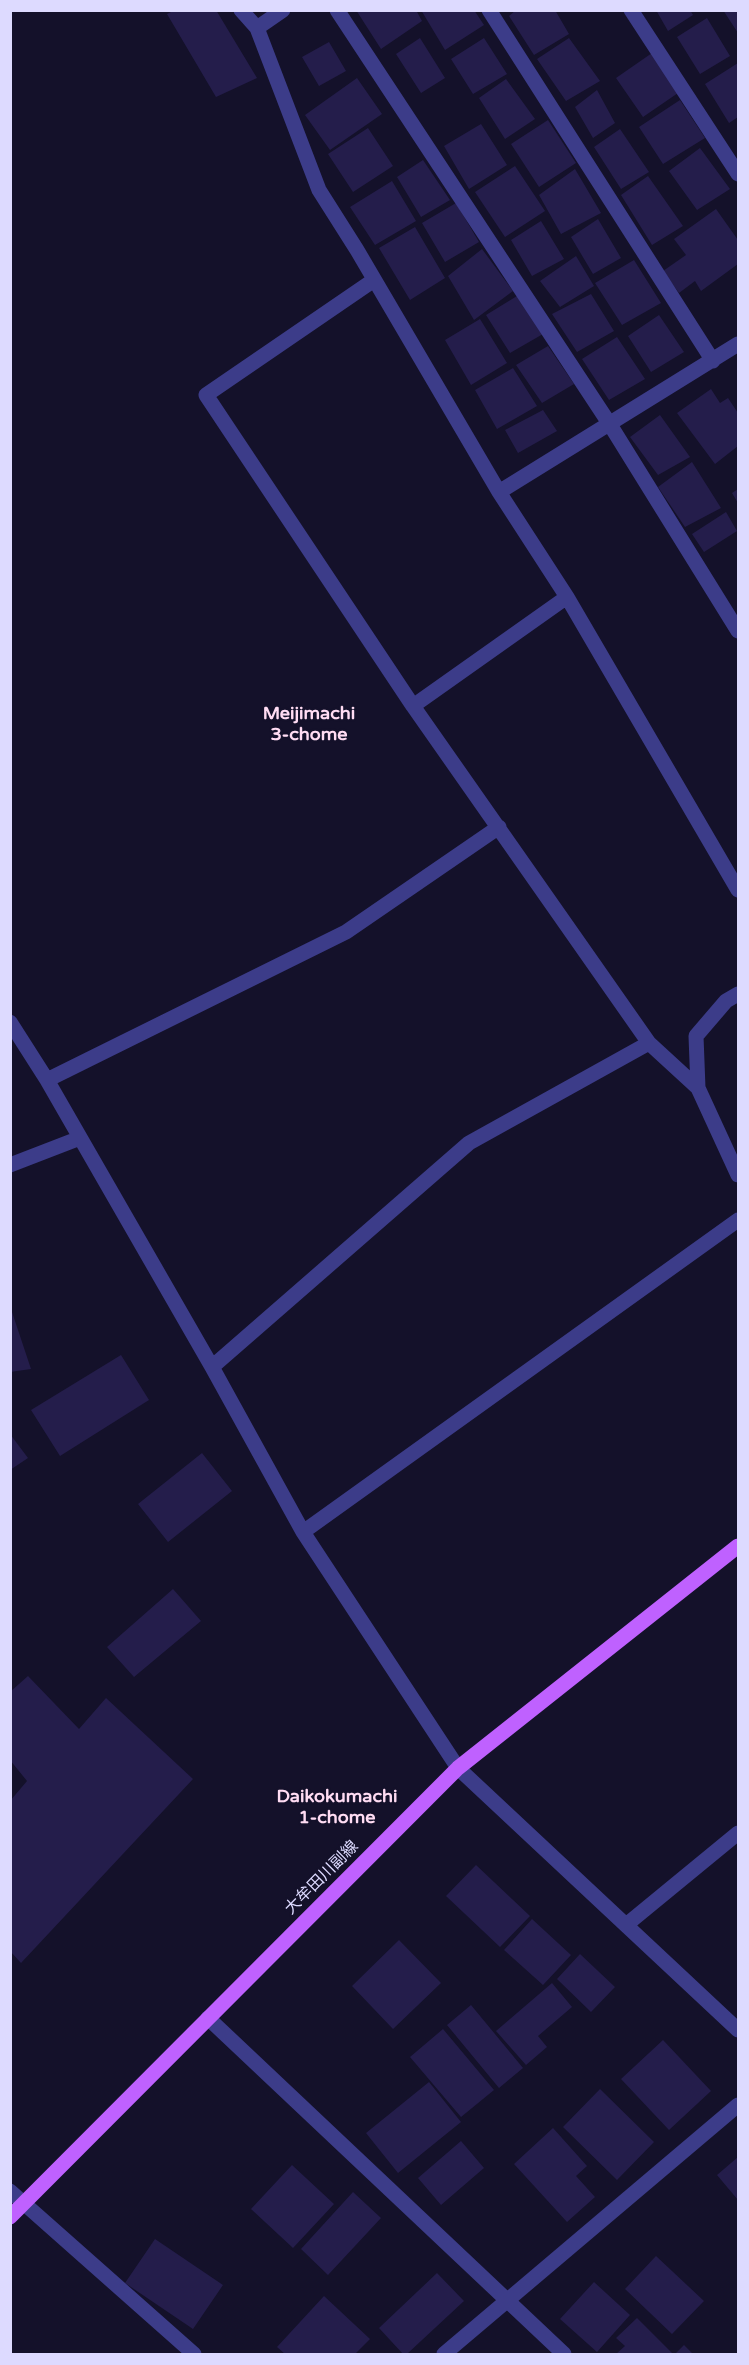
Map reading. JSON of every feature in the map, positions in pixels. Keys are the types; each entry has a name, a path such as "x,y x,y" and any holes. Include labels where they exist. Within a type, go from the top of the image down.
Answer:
{"main road":[{"name":"大牟田川副線","path":"10,2217 458,1768 738,1546"}],"street":[{"path":"241,10 257,28 319,190 499,492 567,597 737,886"},
{"path":"257,28 283,10"},
{"path":"337,10 609,423 738,631"},
{"path":"489,10 713,361"},
{"path":"631,10 738,174"},
{"path":"374,280 206,395 413,706 648,1043 698,1088"},
{"path":"499,492 738,344"},
{"path":"413,706 567,597"},
{"path":"47,1080 346,932 499,827"},
{"path":"738,994 726,1001 696,1036 698,1088 738,1175"},
{"path":"10,1022 47,1080 212,1367 303,1532 458,1768 738,2030"},
{"path":"212,1367 470,1143 648,1043"},
{"path":"10,1165 80,1138"},
{"path":"303,1532 738,1220"},
{"path":"626,1925 738,1833"},
{"path":"208,2018 564,2355"},
{"path":"444,2355 738,2105"},
{"path":"10,2191 194,2355"}],"building":[{"path":"175,10 216,10 257,78 216,97 167,14"},
{"path":"356,10 416,10 422,21 381,49"},
{"path":"421,10 474,10 484,25 445,50"},
{"path":"516,10 555,10 569,34 534,55 509,16"},
{"path":"656,10 690,10 693,15 668,31"},
{"path":"723,10 738,10 738,33"},
{"path":"707,18 730,56 700,74 677,37"},
{"path":"420,38 445,78 421,93 396,54"},
{"path":"484,38 507,74 473,94 451,59"},
{"path":"569,38 600,81 566,101 537,59"},
{"path":"329,42 346,71 319,86 302,57"},
{"path":"652,53 678,93 643,117 616,78"},
{"path":"738,63 738,117 729,123 705,84"},
{"path":"357,78 382,114 330,150 305,115"},
{"path":"506,79 535,119 505,139 479,98"},
{"path":"597,90 615,123 593,138 575,107"},
{"path":"680,100 705,138 663,164 639,127"},
{"path":"548,120 576,163 539,187 511,144"},
{"path":"481,124 507,165 469,189 444,146"},
{"path":"368,128 393,166 353,192 328,154"},
{"path":"620,129 649,172 621,189 594,147"},
{"path":"700,148 730,189 697,210 669,171"},
{"path":"423,160 450,200 421,217 397,177"},
{"path":"515,166 545,211 505,237 475,192"},
{"path":"575,169 601,213 561,234 539,195"},
{"path":"648,176 683,226 652,245 621,195"},
{"path":"392,181 416,221 375,245 350,207"},
{"path":"456,203 479,242 445,262 422,223"},
{"path":"716,209 738,240 738,264 701,291 695,281 679,293 663,271 686,255 674,239"},
{"path":"598,219 621,258 593,274 571,237"},
{"path":"541,221 564,259 532,276 511,240"},
{"path":"415,227 445,278 410,300 379,248"},
{"path":"482,249 513,291 474,320 448,276"},
{"path":"576,256 594,286 560,307 540,281"},
{"path":"634,260 661,303 622,325 595,283"},
{"path":"591,294 614,331 577,352 552,314"},
{"path":"517,296 543,334 510,353 486,315"},
{"path":"659,315 684,352 651,372 628,336"},
{"path":"480,319 507,363 471,385 445,340"},
{"path":"617,337 645,379 609,400 582,359"},
{"path":"548,346 574,384 542,403 516,365"},
{"path":"513,368 537,406 497,429 475,390"},
{"path":"711,389 720,403 728,398 738,413 738,446 715,464 677,413"},
{"path":"543,410 557,431 518,453 505,430"},
{"path":"660,415 690,457 658,475 630,437"},
{"path":"692,462 721,508 685,527 658,487"},
{"path":"738,489 738,503 732,493"},
{"path":"726,512 737,531 704,552 692,534"},
{"path":"11,1309 31,1369 10,1372"},
{"path":"121,1355 149,1400 60,1456 31,1410"},
{"path":"10,1434 28,1458 10,1470"},
{"path":"202,1453 232,1491 168,1542 138,1504"},
{"path":"173,1589 201,1621 134,1677 107,1647"},
{"path":"28,1676 79,1729 106,1698 193,1779 21,1963 10,1951 10,1801 27,1781 10,1760 10,1692"},
{"path":"476,1865 530,1916 500,1947 446,1896"},
{"path":"532,1919 571,1955 543,1985 504,1950"},
{"path":"399,1940 441,1983 393,2029 352,1986"},
{"path":"580,1954 615,1987 591,2012 557,1979"},
{"path":"552,1983 572,2007 538,2036 547,2047 526,2065 496,2031"},
{"path":"471,2005 523,2068 499,2088 447,2025"},
{"path":"443,2029 494,2090 461,2117 410,2057"},
{"path":"663,2040 711,2091 669,2130 621,2079"},
{"path":"429,2082 461,2122 398,2173 366,2133"},
{"path":"600,2089 654,2142 617,2180 563,2127"},
{"path":"553,2128 587,2166 576,2176 595,2197 567,2222 514,2164"},
{"path":"461,2141 484,2168 441,2205 418,2178"},
{"path":"738,2157 738,2200 717,2175"},
{"path":"292,2165 334,2204 293,2248 251,2209"},
{"path":"353,2192 381,2218 328,2275 301,2249"},
{"path":"155,2239 223,2285 193,2329 125,2283"},
{"path":"656,2256 704,2301 672,2334 625,2289"},
{"path":"437,2273 464,2301 407,2354 403,2354 379,2328"},
{"path":"594,2282 630,2315 597,2352 560,2319"},
{"path":"324,2296 370,2339 355,2354 285,2354 277,2347"},
{"path":"637,2318 673,2354 616,2354 625,2346 616,2338"},
{"path":"684,2345 693,2354 675,2354"}],"district":[{"name":"Meijimachi 3-chome","path":"309,724"},
{"name":"Daikokumachi 1-chome","path":"337,1807"}]}
